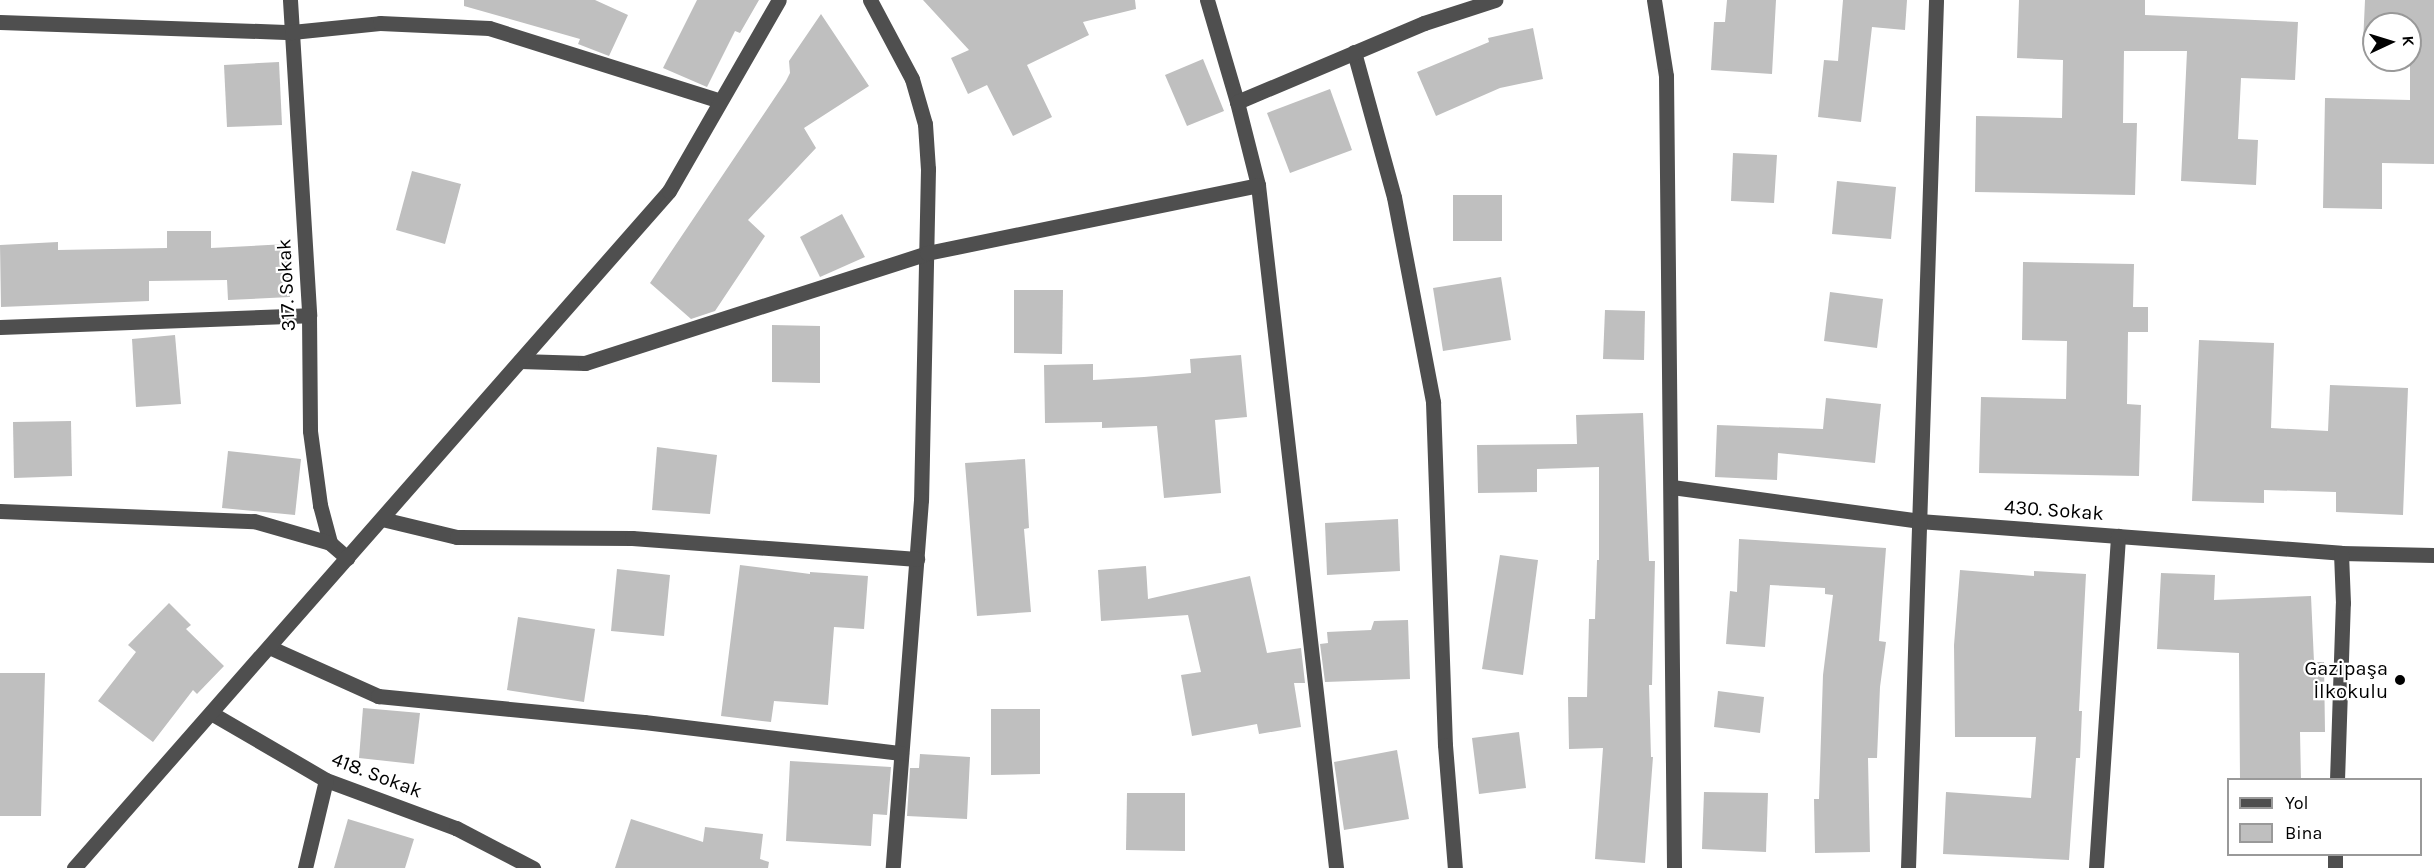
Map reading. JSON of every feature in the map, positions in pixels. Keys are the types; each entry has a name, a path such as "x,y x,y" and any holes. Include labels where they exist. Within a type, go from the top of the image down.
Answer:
{"street":[{"name":"317. Sokak","path":"290,0 309,315 310,431 320,505 330,543"},
{"path":"74,868 669,190 779,0"},
{"path":"870,0 912,79 925,124 928,169 921,500 893,868"},
{"path":"1207,0 1237,102 1258,185 1336,868"},
{"path":"1237,102 1424,23 1495,0"},
{"path":"1654,0 1666,76 1672,487 1674,868"},
{"path":"1908,868 1936,0"},
{"path":"0,22 292,32 380,23 489,28 720,101"},
{"path":"1354,52 1394,197 1433,402 1445,745 1455,868"},
{"path":"520,361 585,363 927,253 1258,185"},
{"path":"0,327 309,315"},
{"name":"430. Sokak","path":"1672,487 1919,521 2341,553 2434,555"},
{"path":"0,511 255,520 330,543 347,558"},
{"path":"382,519 457,537 632,538 917,559"},
{"path":"2096,868 2118,536"},
{"path":"2337,778 2343,603 2341,553"},
{"path":"269,647 378,696 644,722 901,753"},
{"name":"418. Sokak","path":"211,713 326,780 456,828 533,868"},
{"path":"305,868 326,780"}],"building":[{"path":"464,0 595,0 628,15 609,56 578,44 580,39 464,6"},
{"path":"697,0 759,0 740,33 735,31 707,87 663,68"},
{"path":"923,0 1135,0 1136,9 1083,22 1089,35 1027,65 1052,117 1013,136 987,85 968,94 951,58 969,50"},
{"path":"1727,0 1776,0 1772,74 1711,70 1714,22 1725,22"},
{"path":"1843,0 1907,0 1905,30 1872,27 1861,122 1818,117 1824,60 1838,61"},
{"path":"2019,0 2145,0 2145,15 2298,22 2295,80 2241,78 2238,139 2258,140 2256,185 2181,181 2187,51 2124,51 2123,123 2137,123 2135,195 1975,192 1976,116 2062,118 2063,60 2017,58"},
{"path":"2365,0 2434,0 2434,164 2382,163 2382,209 2323,208 2325,98 2410,100 2410,72 2422,72 2422,12 2364,12"},
{"path":"821,14 869,86 804,128 816,148 748,220 765,236 715,311 691,319 650,283 786,81 790,73 789,61"},
{"path":"1533,28 1543,79 1500,88 1436,116 1417,72 1489,42 1488,38"},
{"path":"1203,59 1224,111 1187,126 1165,75"},
{"path":"279,62 282,125 227,127 224,65"},
{"path":"1330,89 1352,150 1290,173 1267,113"},
{"path":"1733,153 1777,155 1774,203 1731,201"},
{"path":"412,171 461,184 445,244 396,230"},
{"path":"1837,181 1896,187 1891,239 1832,234"},
{"path":"1453,195 1502,195 1502,241 1453,241"},
{"path":"842,214 865,257 820,277 800,237"},
{"path":"167,231 211,231 211,248 287,244 290,297 228,300 227,280 149,281 149,301 1,307 0,245 58,242 58,250 167,248"},
{"path":"2023,262 2134,264 2133,307 2148,307 2148,332 2128,332 2127,404 2141,405 2139,476 1979,473 1981,397 2066,399 2067,341 2022,340"},
{"path":"1501,277 1511,340 1443,351 1433,288"},
{"path":"1014,290 1063,290 1062,354 1014,353"},
{"path":"1830,292 1883,299 1877,348 1824,341"},
{"path":"1605,310 1645,311 1644,360 1603,359"},
{"path":"772,325 820,326 820,383 772,382"},
{"path":"175,335 181,404 136,407 132,339"},
{"path":"2199,340 2274,343 2271,428 2328,431 2330,385 2408,388 2403,515 2336,512 2336,492 2264,490 2264,503 2192,501"},
{"path":"1241,355 1247,417 1215,420 1221,493 1164,498 1157,426 1102,428 1102,422 1045,423 1044,365 1093,364 1093,380 1191,373 1190,359"},
{"path":"1826,398 1881,404 1875,463 1778,453 1777,480 1715,477 1717,425 1823,429"},
{"path":"1643,413 1649,561 1655,561 1652,685 1649,685 1651,757 1653,757 1645,863 1595,859 1603,748 1569,749 1568,697 1587,697 1589,619 1595,619 1597,560 1599,560 1599,467 1537,469 1537,492 1478,493 1477,445 1577,444 1576,415"},
{"path":"71,421 72,476 14,478 13,422"},
{"path":"657,447 717,455 710,514 652,510"},
{"path":"228,451 301,459 295,515 222,508"},
{"path":"1025,459 1029,528 1024,529 1031,612 977,616 965,463"},
{"path":"1398,519 1400,571 1327,575 1325,523"},
{"path":"1739,539 1886,548 1879,641 1886,642 1880,687 1877,758 1868,758 1870,852 1815,853 1814,799 1819,799 1823,675 1833,595 1825,594 1825,588 1770,585 1765,647 1726,644 1730,591 1737,592"},
{"path":"1500,555 1538,560 1523,675 1482,669"},
{"path":"740,565 810,574 810,572 868,576 864,629 834,627 828,705 774,701 771,722 721,716"},
{"path":"1146,566 1148,599 1250,576 1267,653 1301,648 1305,683 1294,683 1301,727 1259,734 1257,724 1192,736 1181,675 1201,672 1188,615 1101,621 1098,570"},
{"path":"617,569 670,575 664,636 611,631"},
{"path":"1960,570 2034,576 2034,571 2086,574 2079,711 2082,711 2080,758 2076,758 2069,860 1943,854 1946,792 2031,798 2036,737 1955,737 1954,645"},
{"path":"2161,573 2215,575 2214,600 2311,596 2314,662 2324,662 2325,732 2300,732 2301,778 2240,778 2239,653 2157,649"},
{"path":"169,603 191,625 186,629 224,666 197,694 193,690 153,742 98,701 136,652 128,645"},
{"path":"518,617 595,629 584,702 507,690"},
{"path":"1408,620 1410,679 1325,682 1320,644 1328,643 1327,632 1371,630 1374,621"},
{"path":"0,673 45,673 41,816 0,816"},
{"path":"1718,691 1764,697 1760,733 1714,727"},
{"path":"363,708 420,713 414,764 359,758"},
{"path":"991,709 1040,709 1040,774 991,775"},
{"path":"1519,732 1526,788 1479,794 1472,738"},
{"path":"1397,750 1409,819 1344,830 1334,762"},
{"path":"920,754 970,757 967,819 907,816 910,768 919,768"},
{"path":"790,761 891,767 887,815 873,814 871,846 786,841"},
{"path":"1704,792 1768,793 1766,852 1702,849"},
{"path":"1127,793 1185,793 1185,851 1126,850"},
{"path":"348,819 414,839 405,868 334,868"},
{"path":"631,819 703,842 705,827 763,834 760,859 769,862 768,868 615,868"}],"place":[{"name":"Gazipaşa İlkokulu","path":"2400,680"}]}
